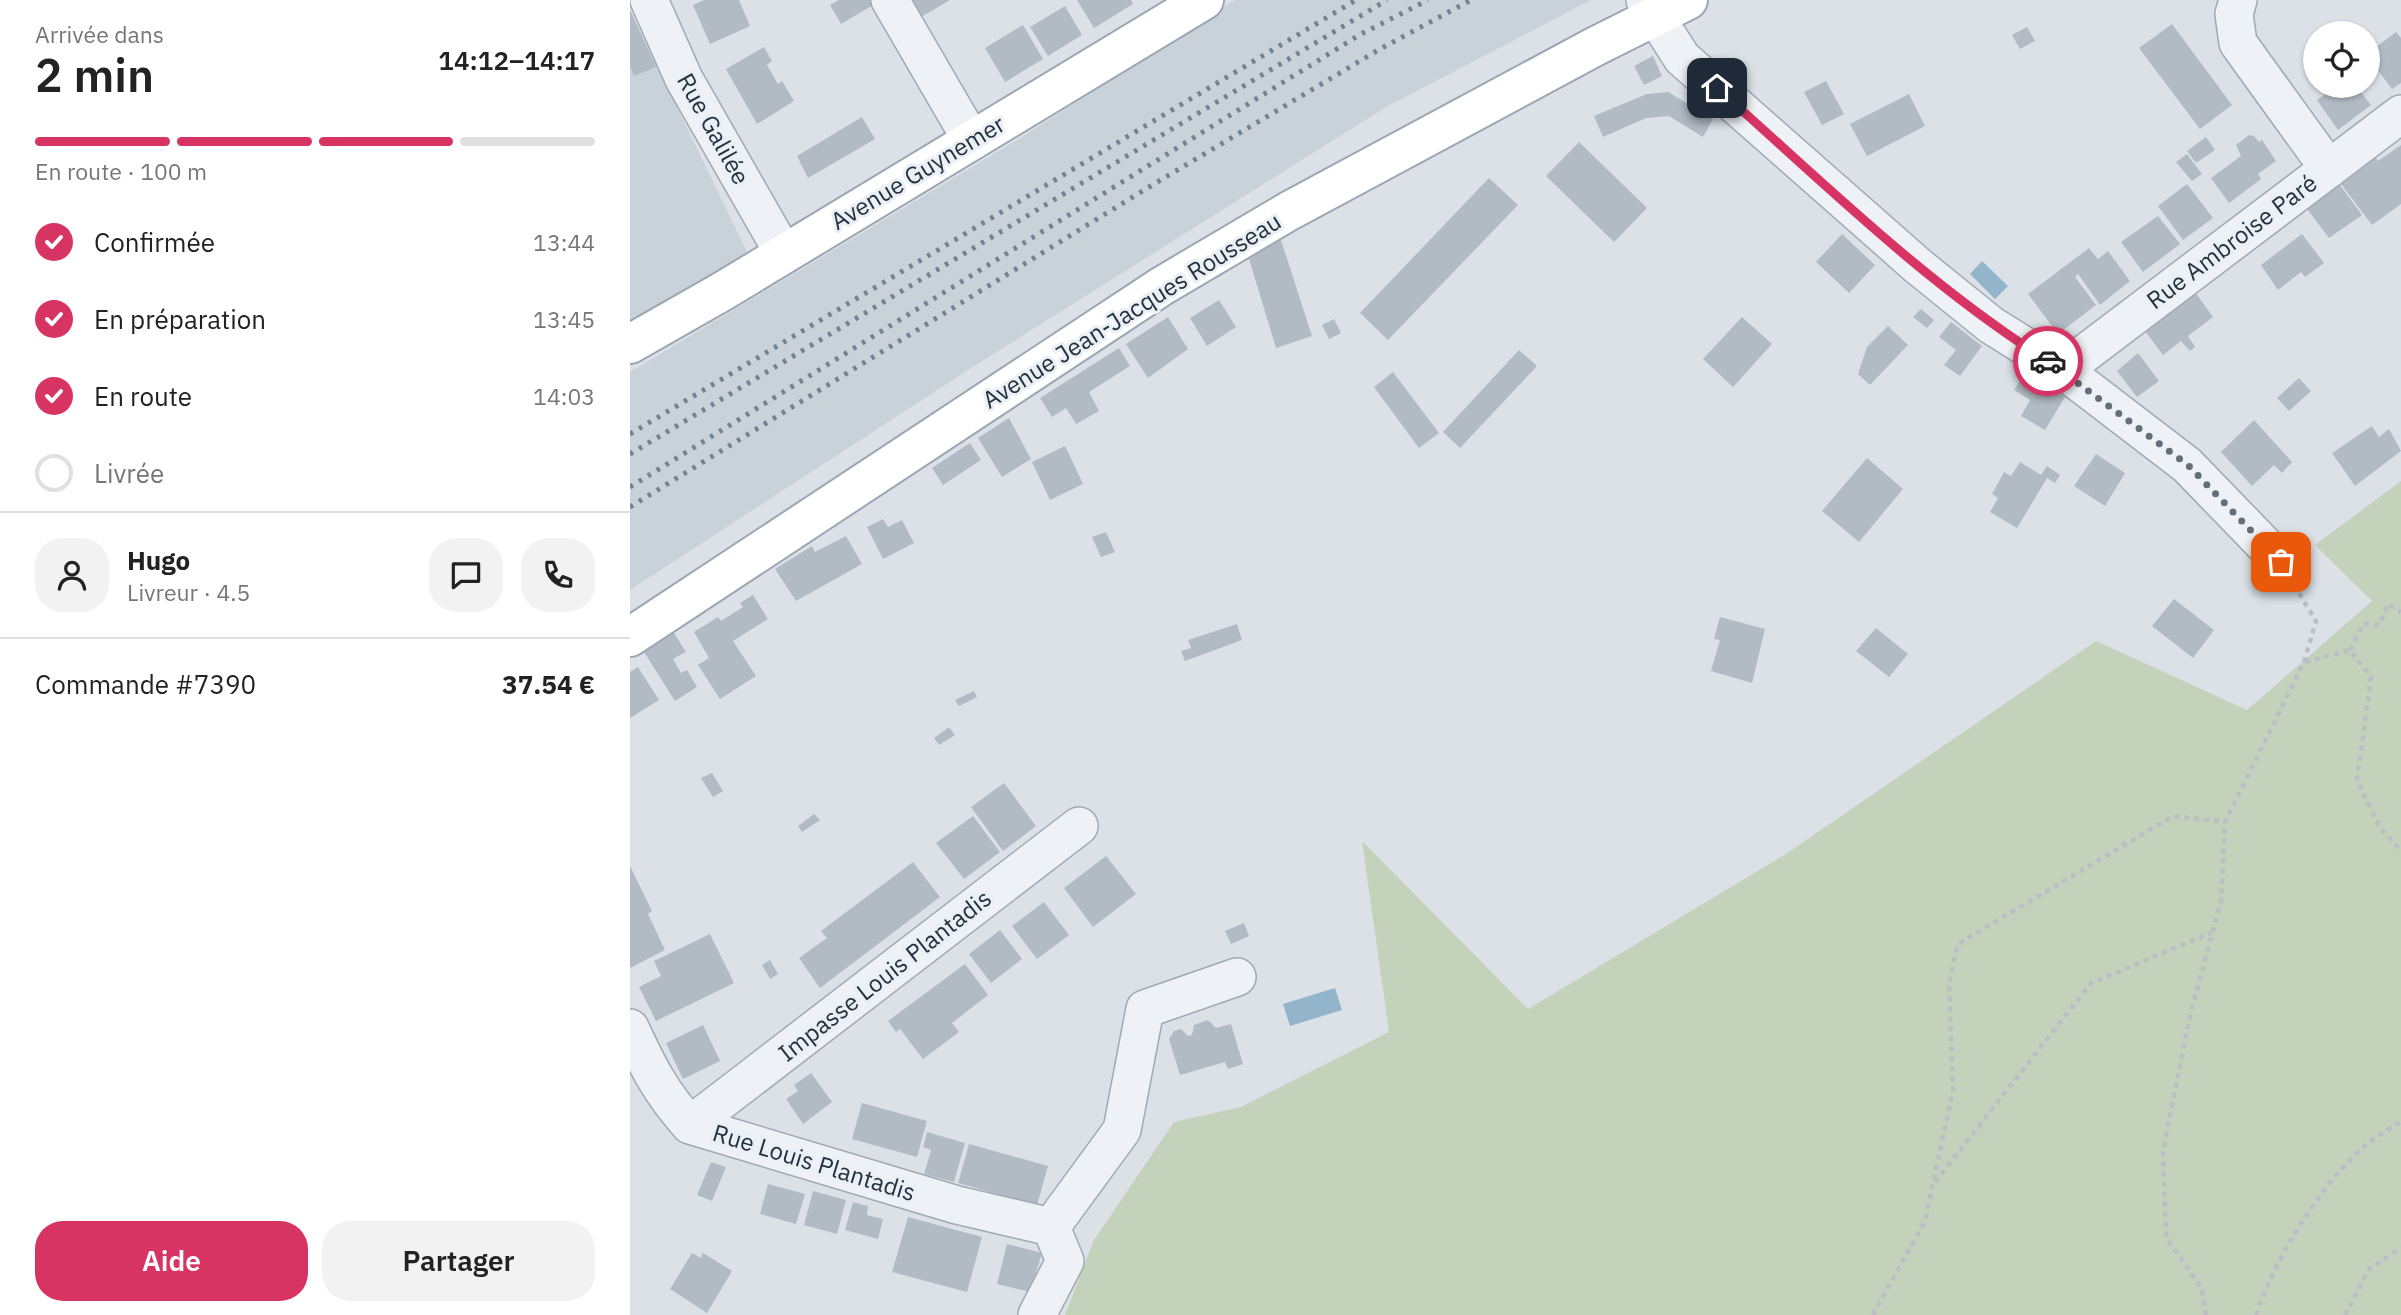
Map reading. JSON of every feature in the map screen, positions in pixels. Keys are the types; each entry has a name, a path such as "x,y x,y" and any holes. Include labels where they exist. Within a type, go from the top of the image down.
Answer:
{"main road":[{"name":"Avenue Guynemer","path":"630,344 972,141 1167,10 1203,0"},
{"name":"Avenue Jean-Jacques Rousseau","path":"630,637 1162,286 1289,211 1596,46 1649,9 1688,0"}],"street":[{"name":"Rue Galilée","path":"649,0 684,79 784,254"},
{"path":"890,0 972,141"},
{"path":"2238,0 2234,14 2238,43 2329,169"},
{"path":"1649,9 1682,58 1918,267 1991,324 2063,370 2188,465 2281,562"},
{"name":"Rue Ambroise Paré","path":"2063,370 2401,114"},
{"name":"Impasse Louis Plantadis","path":"690,1125 1079,826"},
{"path":"1037,1315 1065,1261 1051,1227 1122,1130 1145,1009 1237,977"},
{"name":"Rue Louis Plantadis","path":"634,1049 667,1100 690,1125 957,1205 1051,1227"}],"path":[{"path":"2206,1315 2202,1289 2166,1237 2163,1150 2190,1015 2221,901 2225,822 2304,662 2316,621 2281,562"},
{"path":"2304,662 2350,650 2363,624 2379,625 2388,604 2401,612"},
{"path":"2350,650 2371,677 2357,780 2380,828 2401,850"},
{"path":"1873,1315 1926,1221 1953,1090 1949,983 1958,944 2173,816 2225,822"},
{"path":"1933,1184 2091,983 2212,933"},
{"path":"2256,1315 2264,1292 2315,1202 2358,1152 2401,1121"},
{"path":"2345,1315 2369,1269 2401,1248"}],"shaded area":[{"path":"1235,0 1591,0 1386,107 971,368 630,590 630,372 1014,142"},
{"path":"630,10 747,252 630,325"}],"green space":[{"path":"2401,481 2401,1315 1065,1315 1094,1240 1174,1122 1241,1107 1389,1032 1362,841 1528,1009 1786,854 2096,641 2247,710 2372,601 2315,545"}],"water":[{"path":"1982,261 2008,286 1995,299 1970,274"},
{"path":"1335,988 1342,1010 1290,1026 1283,1004"}],"building":[{"path":"704,0 739,0 750,26 710,44 693,5"},
{"path":"839,0 870,0 873,5 841,24 830,5"},
{"path":"905,0 950,0 921,17 913,2 908,5"},
{"path":"1077,0 1131,0 1133,4 1094,28"},
{"path":"1065,6 1082,35 1048,56 1030,27"},
{"path":"630,10 656,67 634,76 630,66"},
{"path":"2172,24 2232,105 2200,129 2139,48"},
{"path":"1023,25 1043,59 1005,82 985,48"},
{"path":"2027,27 2035,41 2020,49 2012,35"},
{"path":"2396,32 2401,38 2401,83 2392,89 2380,73 2380,44"},
{"path":"764,47 772,61 767,65 778,84 782,81 794,101 757,124 726,69"},
{"path":"1653,56 1662,76 1644,85 1634,66"},
{"path":"1826,81 1844,114 1822,125 1804,92"},
{"path":"1668,92 1713,119 1703,137 1669,116 1646,118 1603,137 1594,116 1647,94"},
{"path":"1909,94 1925,126 1867,156 1850,124"},
{"path":"2365,98 2371,105 2338,130 2317,100"},
{"path":"862,117 875,139 808,178 797,156"},
{"path":"2249,135 2259,142 2262,140 2276,161 2258,174 2261,179 2229,203 2211,178 2241,156 2236,145"},
{"path":"2206,137 2215,150 2196,163 2187,151"},
{"path":"1579,142 1647,208 1614,242 1546,176"},
{"path":"2401,145 2401,204 2372,225 2341,184 2376,158 2378,161"},
{"path":"2187,154 2202,174 2192,181 2176,162"},
{"path":"1489,178 1518,205 1388,340 1360,313"},
{"path":"2187,184 2213,218 2183,240 2158,206"},
{"path":"2340,185 2362,215 2329,238 2307,209"},
{"path":"2158,216 2180,244 2143,272 2121,242"},
{"path":"1842,234 1875,265 1849,293 1816,262"},
{"path":"2302,234 2324,263 2305,277 2301,272 2278,290 2261,265"},
{"path":"1281,240 1312,336 1276,348 1249,259"},
{"path":"2089,248 2098,259 2108,251 2130,281 2100,305 2078,274 2075,277 2096,305 2058,334 2028,294"},
{"path":"2195,292 2213,317 2188,336 2195,347 2190,351 2181,341 2163,355 2145,331"},
{"path":"1219,300 1236,327 1207,346 1190,318"},
{"path":"1921,309 1934,320 1927,328 1913,317"},
{"path":"1168,317 1188,349 1148,378 1126,344"},
{"path":"1742,317 1772,344 1733,387 1703,359"},
{"path":"1334,319 1341,333 1329,339 1322,325"},
{"path":"1951,322 1982,346 1960,376 1944,365 1956,350 1939,337"},
{"path":"1888,326 1908,345 1870,385 1858,374 1867,347"},
{"path":"1119,348 1130,366 1089,392 1099,411 1076,424 1066,408 1052,417 1040,398"},
{"path":"1519,350 1537,366 1460,448 1443,432"},
{"path":"2138,353 2159,381 2137,397 2117,371"},
{"path":"1393,372 1439,433 1419,448 1374,387"},
{"path":"2025,373 2065,397 2045,430 2021,416 2030,400 2014,390"},
{"path":"2299,378 2311,391 2289,411 2277,398"},
{"path":"1009,418 1031,459 1002,477 978,438"},
{"path":"2254,420 2292,462 2282,473 2274,465 2252,486 2221,452"},
{"path":"2372,426 2379,437 2389,429 2401,451 2355,486 2332,453"},
{"path":"970,443 981,460 943,485 932,468"},
{"path":"1065,446 1083,484 1050,500 1032,462"},
{"path":"2096,454 2125,473 2105,506 2074,486"},
{"path":"1867,458 1903,489 1859,542 1822,511"},
{"path":"2020,462 2041,475 2047,466 2060,475 2055,483 2047,478 2017,528 1990,512 1998,498 1992,494 2004,472 2011,476"},
{"path":"883,519 888,527 902,520 914,543 883,559 867,527"},
{"path":"1106,532 1115,552 1101,557 1092,537"},
{"path":"846,536 862,564 796,601 775,569 812,546 815,552"},
{"path":"753,595 768,619 733,641 756,676 720,699 698,665 709,658 694,632 718,617 721,621 743,607 740,603"},
{"path":"2174,599 2214,630 2193,658 2152,626"},
{"path":"1720,617 1765,629 1752,683 1711,671 1720,640 1714,639"},
{"path":"1237,624 1242,640 1185,661 1181,651 1191,648 1188,640"},
{"path":"1876,628 1908,654 1889,677 1856,651"},
{"path":"674,633 686,652 673,659 681,673 687,670 697,687 675,701 644,652"},
{"path":"638,667 659,700 630,718 630,672"},
{"path":"974,691 977,697 959,706 955,700"},
{"path":"949,727 955,735 939,745 934,738"},
{"path":"712,773 723,791 713,797 701,778"},
{"path":"1004,783 1036,826 1003,851 971,807"},
{"path":"814,814 820,820 802,832 798,826"},
{"path":"973,816 1000,852 964,879 936,843"},
{"path":"1106,856 1136,894 1093,927 1064,888"},
{"path":"913,862 940,897 820,988 799,958 827,938 821,931"},
{"path":"630,866 652,911 648,914 665,950 630,968"},
{"path":"1044,902 1069,935 1037,959 1012,926"},
{"path":"1244,923 1249,936 1231,944 1225,931"},
{"path":"1000,930 1022,959 991,983 969,954"},
{"path":"710,934 734,983 656,1021 639,987 661,976 654,961"},
{"path":"770,960 778,974 770,979 762,965"},
{"path":"965,964 988,995 952,1023 959,1032 923,1059 900,1029 896,1032 888,1021"},
{"path":"1208,1020 1216,1028 1231,1024 1243,1064 1228,1069 1225,1062 1180,1075 1169,1039 1174,1031 1181,1029 1188,1036 1192,1035 1194,1025"},
{"path":"703,1025 720,1061 683,1079 666,1043"},
{"path":"811,1073 832,1102 803,1124 786,1099 798,1091 794,1085"},
{"path":"862,1103 927,1121 917,1157 852,1139"},
{"path":"927,1132 965,1143 954,1182 924,1174 931,1150 923,1147"},
{"path":"969,1144 1048,1166 1037,1205 958,1183"},
{"path":"711,1162 726,1167 712,1201 697,1195"},
{"path":"768,1184 805,1194 796,1224 760,1214"},
{"path":"813,1191 846,1200 837,1234 804,1225"},
{"path":"853,1202 868,1206 867,1215 883,1219 878,1239 845,1230"},
{"path":"908,1217 982,1237 967,1292 892,1272"},
{"path":"1007,1244 1042,1253 1030,1292 997,1284"},
{"path":"692,1253 701,1258 703,1253 732,1271 707,1313 670,1289"}],"railway":[{"path":"630,434 1356,0"},
{"path":"630,454 1387,0"},
{"path":"630,487 1361,34 1428,0"},
{"path":"630,507 1149,187 1380,49 1471,0"}],"way so far":[{"path":"2048,361 2188,465 2281,562"}],"route":[{"path":"1717,88 1918,267 1991,324 2048,361"}]}
